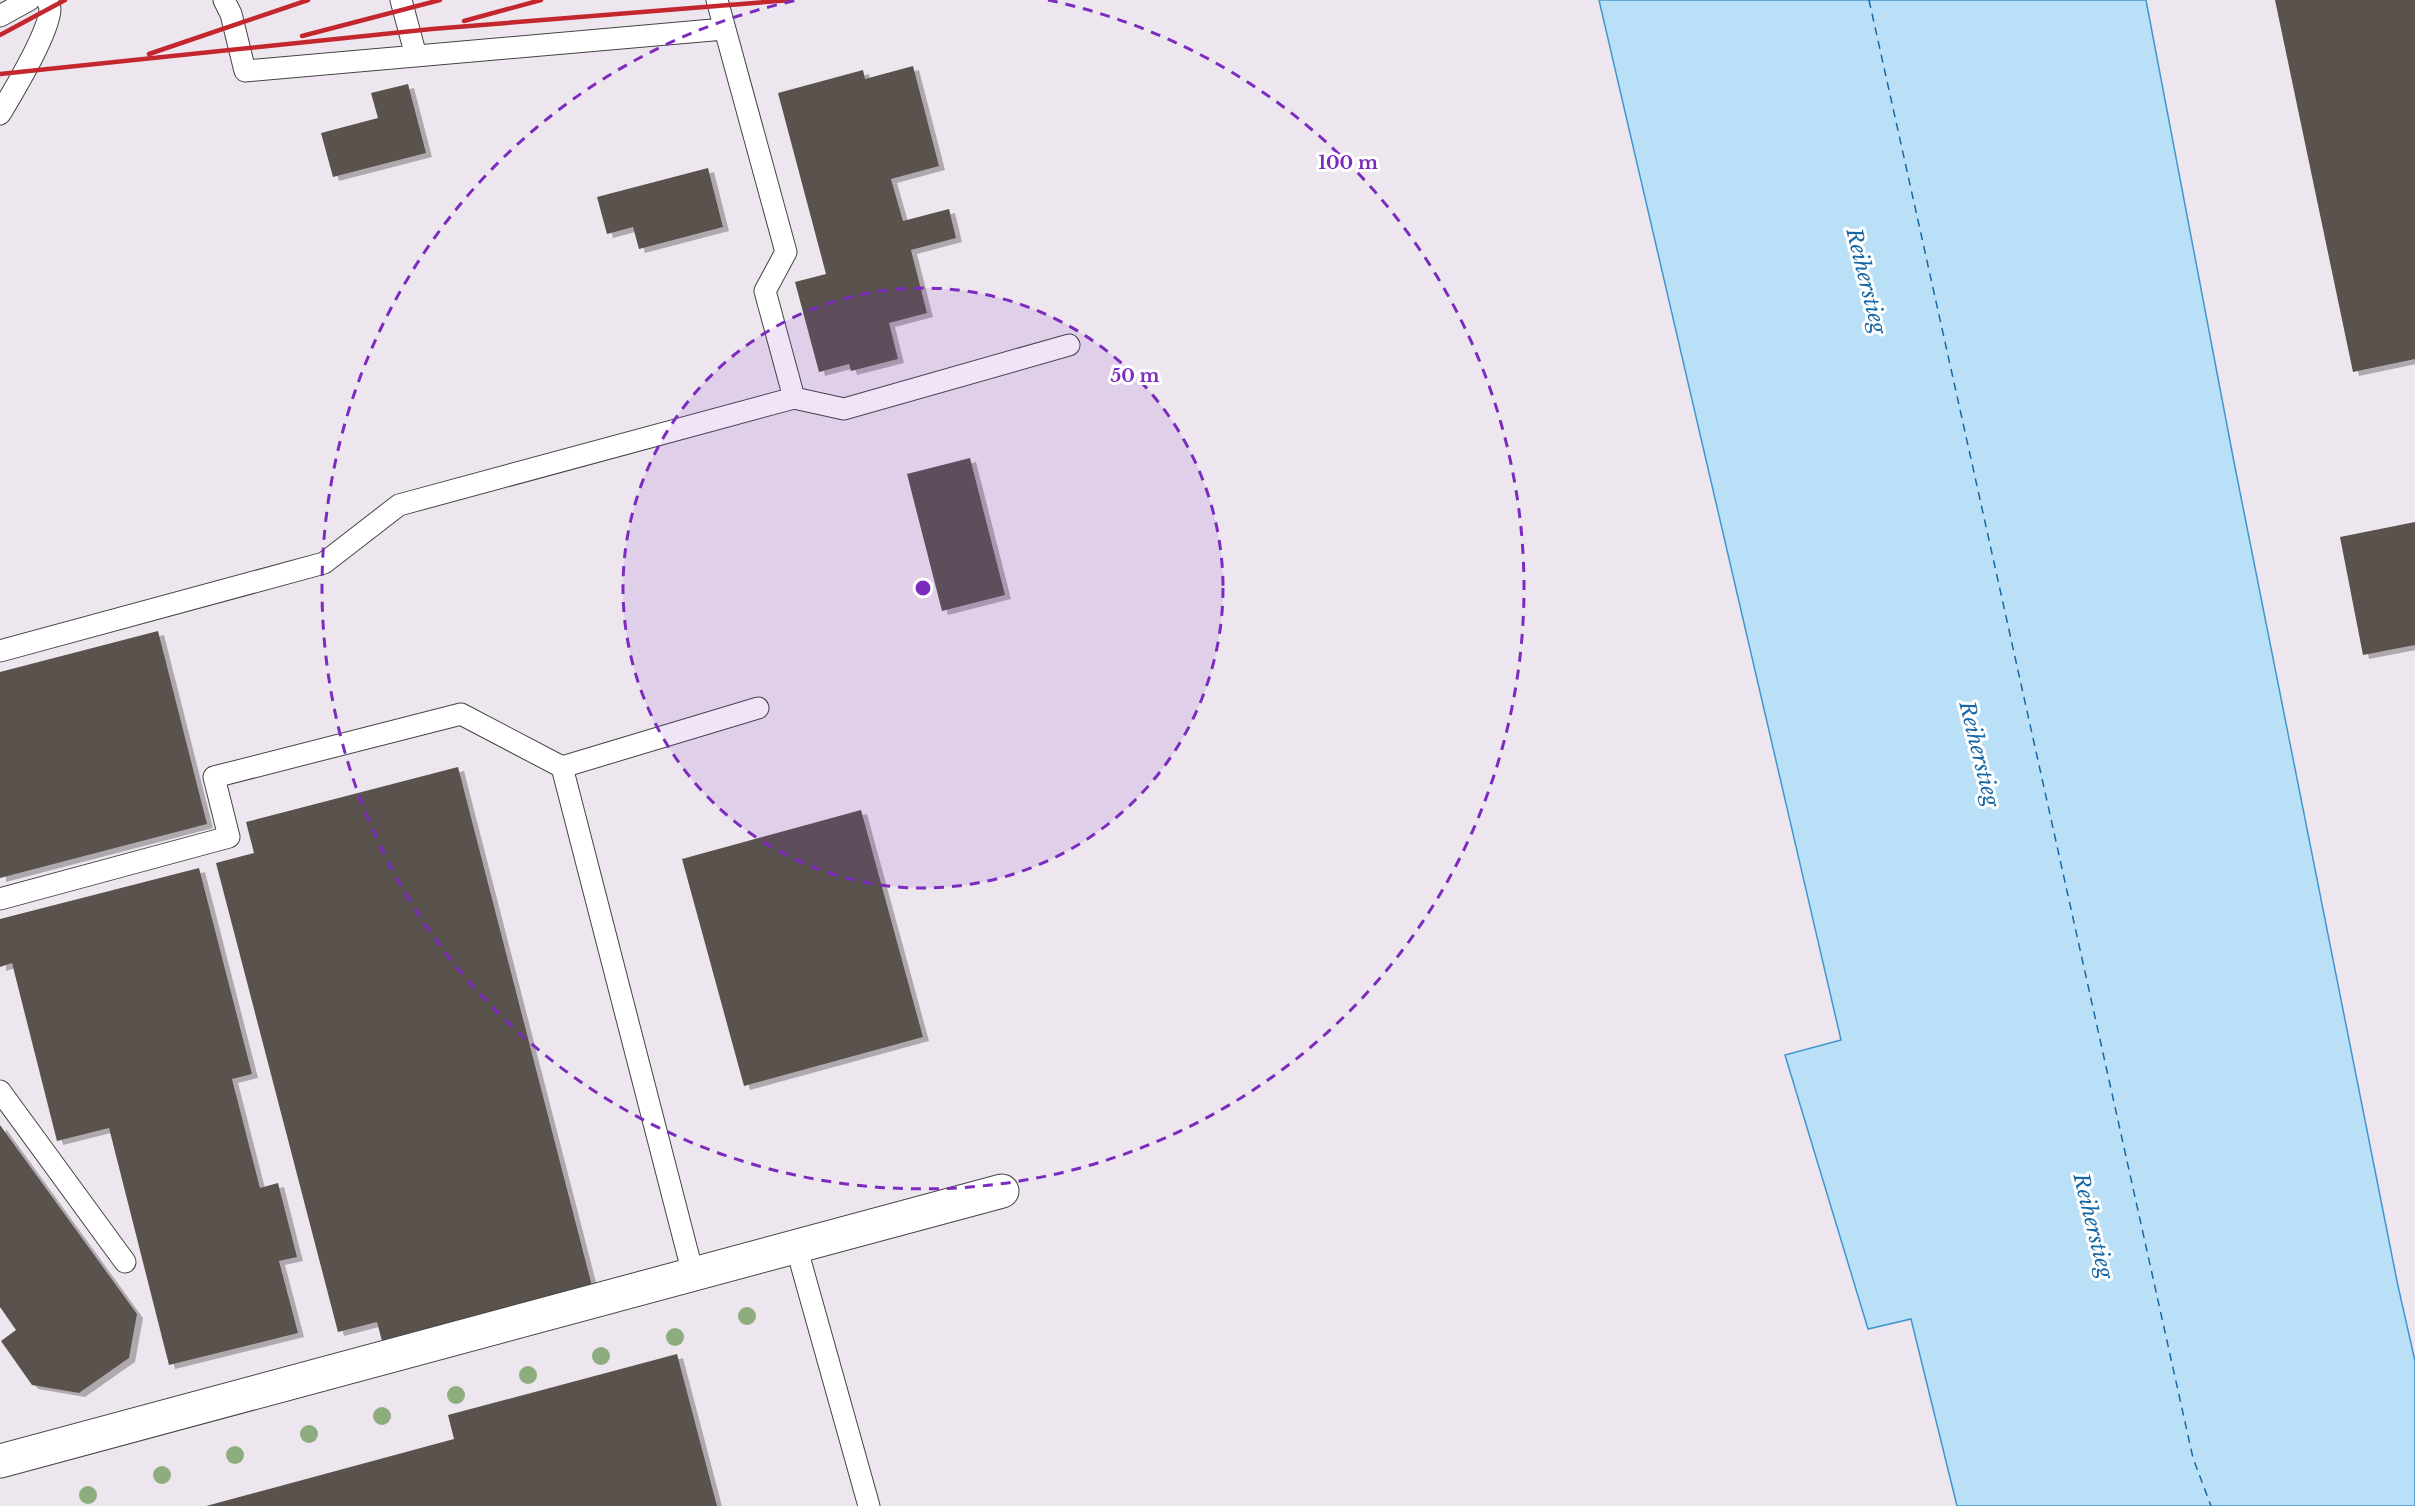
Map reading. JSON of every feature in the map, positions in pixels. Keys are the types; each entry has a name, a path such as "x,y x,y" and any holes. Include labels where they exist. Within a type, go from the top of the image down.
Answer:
{"street":[{"path":"0,1461 1002,1191"}],"lane":[{"path":"0,16 29,0"},
{"path":"0,114 42,34 50,9 47,0"},
{"path":"224,0 231,14 245,71 724,28"},
{"path":"401,0 416,56"},
{"path":"717,0 786,252 765,291 794,398"},
{"path":"0,651 324,563 399,505 794,398 844,409 1070,345"},
{"path":"0,899 229,837 214,777 461,714 562,767 758,708"},
{"path":"562,767 693,1274"},
{"path":"0,1091 125,1262"},
{"path":"796,1246 869,1506"}],"shaded area":[{"path":"0,0 1599,0 1841,1040 1786,1055 1867,1329 1911,1318 1957,1506 0,1506"},
{"path":"2146,0 2415,0 2415,1361 2398,1286 2234,462"}],"water":[{"name":"Reiherstieg","path":"1599,0 2146,0 2234,462 2398,1286 2415,1361 2415,1506 1957,1506 1911,1319 1868,1329 1785,1055 1841,1040"}],"building":[{"path":"2275,0 2415,0 2415,359 2353,372"},
{"path":"913,66 939,166 891,179 903,221 949,209 956,238 911,250 927,313 889,323 898,359 851,371 849,364 819,372 795,282 826,274 778,93 863,70 865,79"},
{"path":"408,84 426,153 333,177 321,133 378,118 371,93"},
{"path":"708,168 723,227 639,249 633,227 607,234 597,197"},
{"path":"970,458 1005,595 942,611 907,474"},
{"path":"2415,522 2415,645 2363,655 2340,537"},
{"path":"158,631 207,824 0,878 0,672"},
{"path":"458,767 592,1286 382,1341 377,1322 338,1332 216,863 254,853 246,822"},
{"path":"861,810 923,1037 744,1086 682,859"},
{"path":"199,868 252,1074 232,1079 260,1188 278,1183 297,1257 279,1261 298,1333 169,1365 109,1128 57,1141 12,963 0,967 0,919"},
{"path":"0,1125 137,1314 129,1358 79,1393 32,1385 1,1341 16,1330 0,1307"},
{"path":"677,1354 717,1506 206,1506 454,1439 448,1415"}],"ferry route":[{"path":"1869,0 2193,1458 2211,1506"}],"railway":[{"path":"0,35 65,0"},
{"path":"149,54 308,0"},
{"path":"302,36 440,0"},
{"path":"464,21 541,0"},
{"path":"0,74 432,29 791,0"}]}
